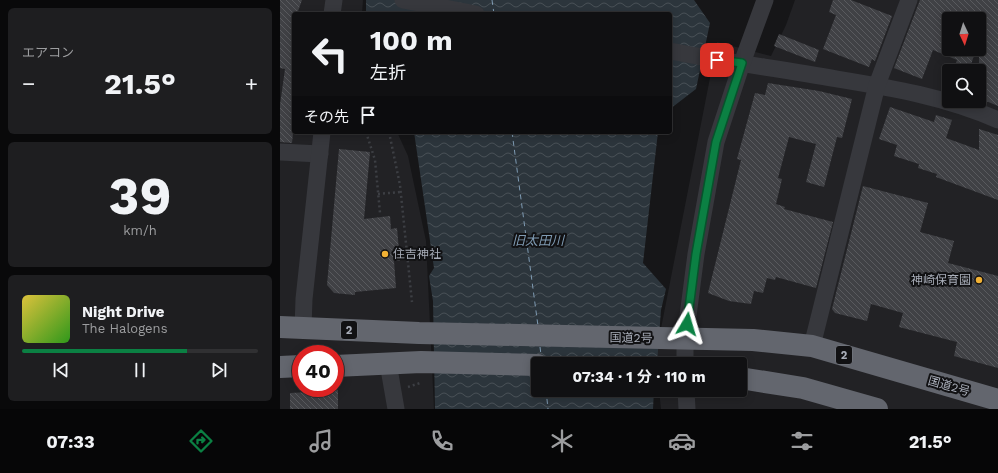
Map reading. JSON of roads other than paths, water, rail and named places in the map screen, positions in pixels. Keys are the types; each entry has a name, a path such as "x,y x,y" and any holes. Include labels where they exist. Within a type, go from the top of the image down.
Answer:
{"highway":[{"name":"国道2号","path":"280,327 419,333 753,340 812,346 998,400"},
{"path":"344,365 388,363 421,372 531,365"},
{"path":"280,367 292,366"},
{"path":"747,379 803,388 867,408"}],"street":[{"path":"332,12 334,0"},
{"path":"403,0 466,12"},
{"path":"685,357 685,339 696,254 716,142 765,0"},
{"path":"812,346 877,85 909,0"},
{"path":"672,51 877,85 933,97 972,109 998,120"},
{"path":"303,328 304,299 322,134"},
{"path":"280,152 320,154"},
{"path":"388,363 396,409"},
{"path":"686,397 687,409"}],"water":[{"path":"366,0 694,0 710,23 696,89 672,107 672,12 366,12"},
{"name":"旧太田川","path":"414,134 658,134 643,263 666,289 661,310 658,357 531,357 531,397 654,397 653,409 435,409 433,301 429,276 434,268"}],"place":[{"name":"住吉神社","path":"385,254"},
{"name":"神崎保育園","path":"979,280"}]}
